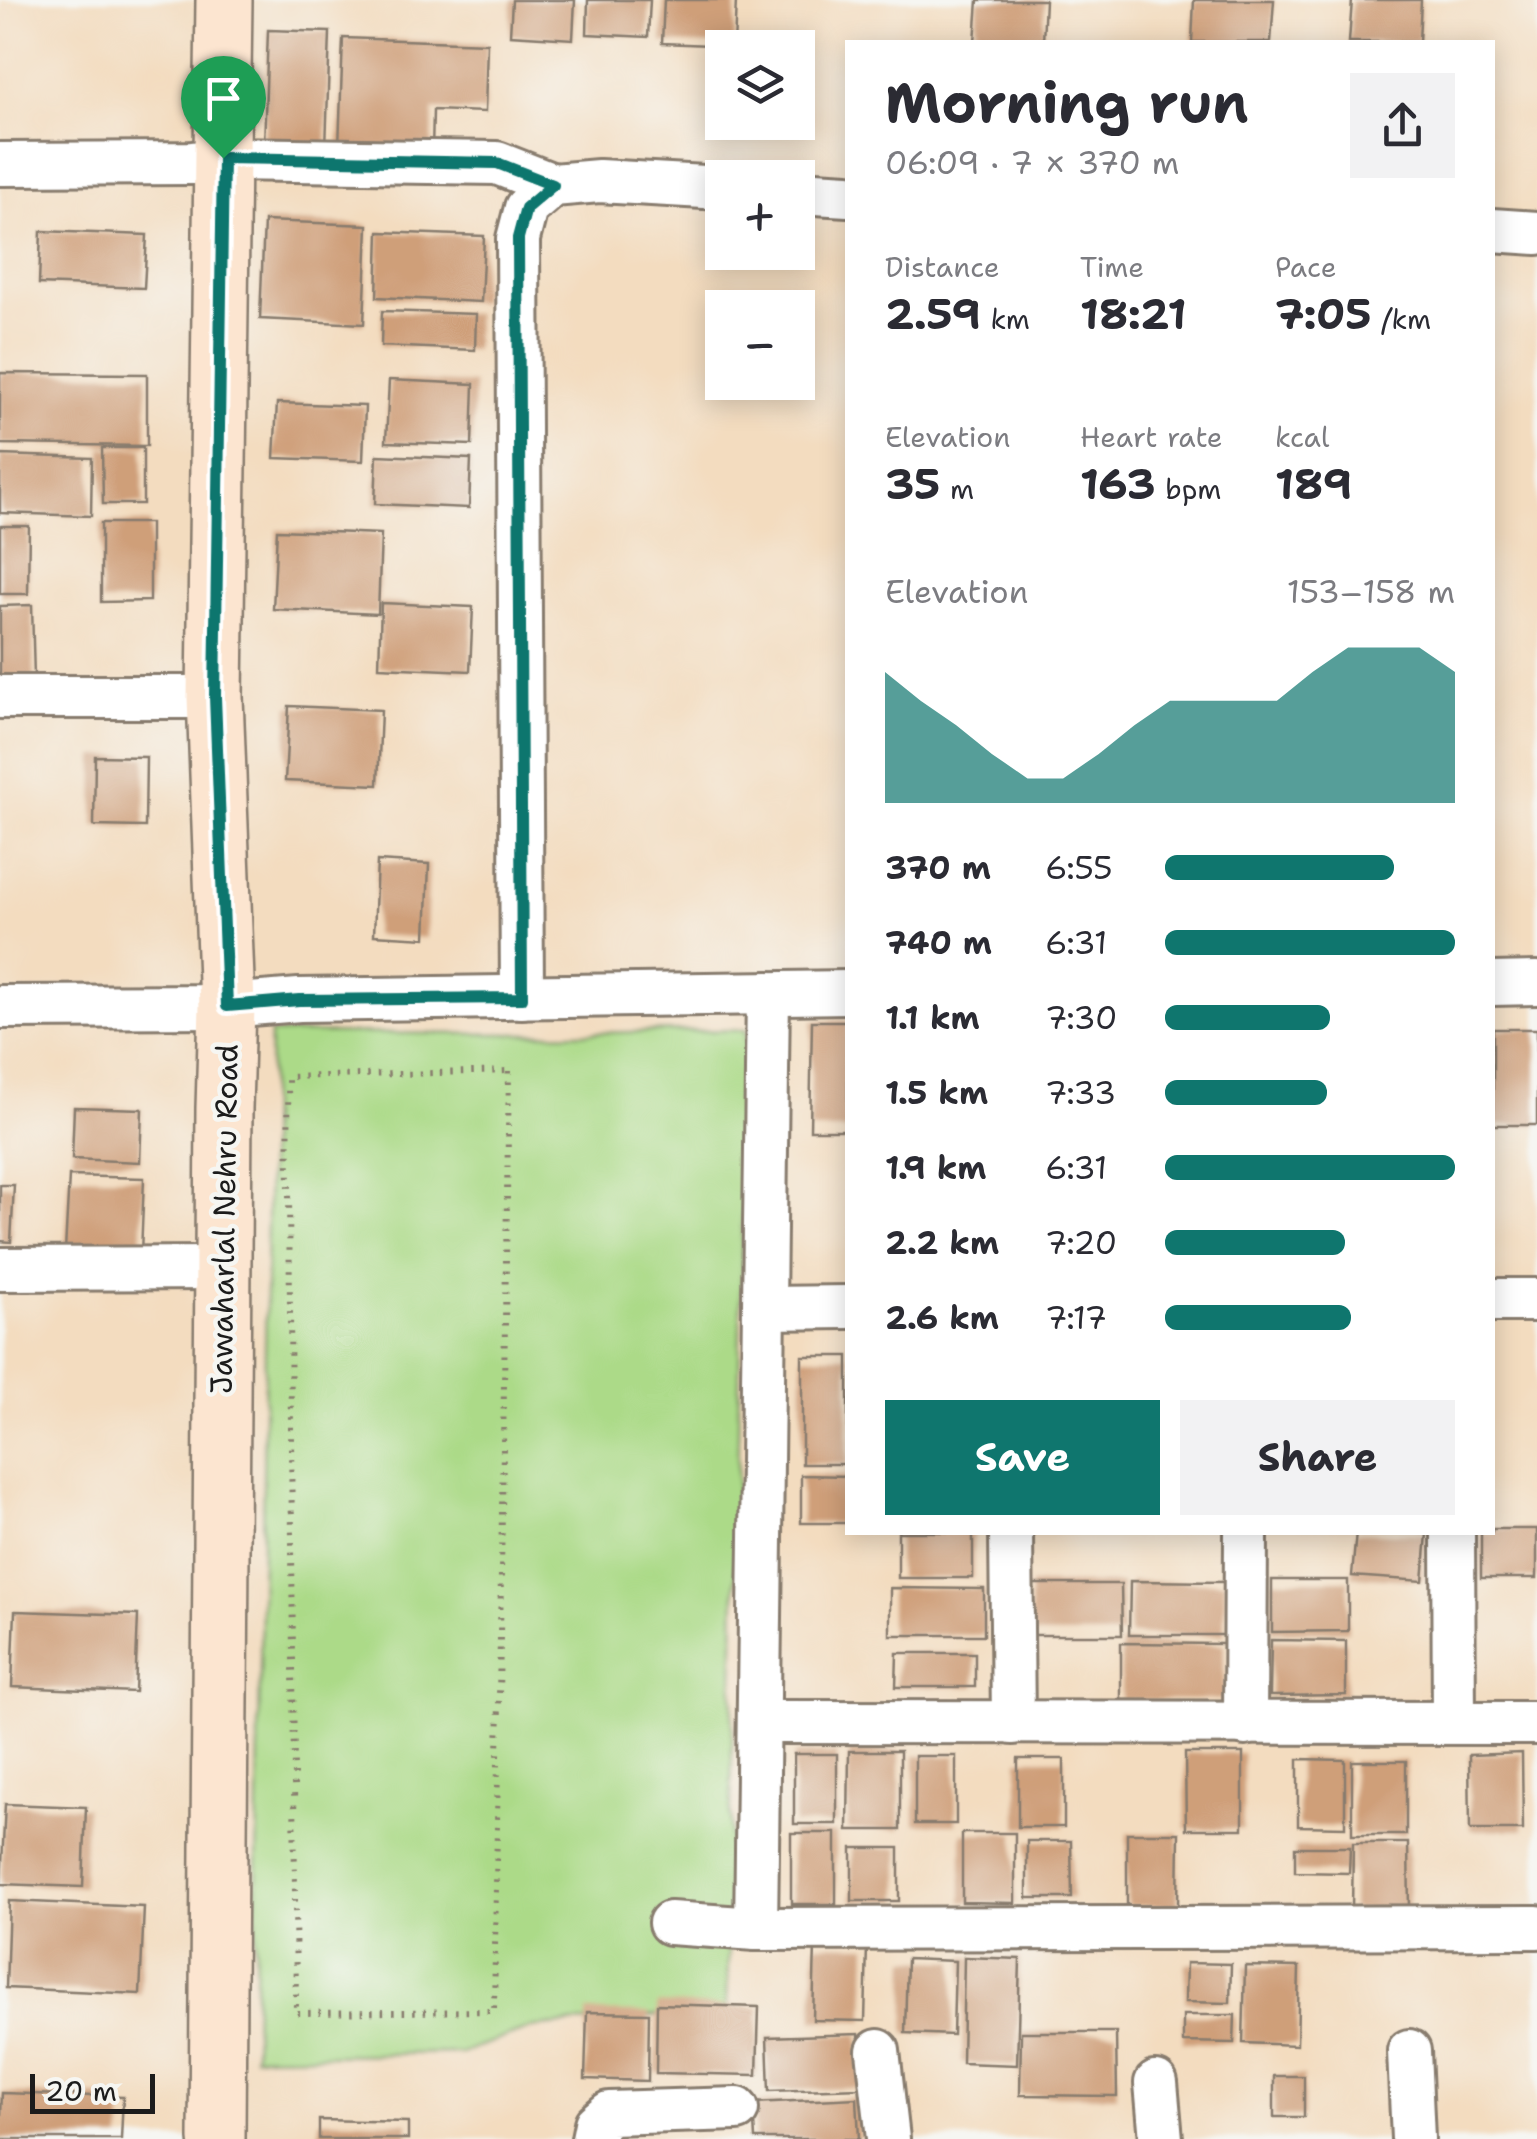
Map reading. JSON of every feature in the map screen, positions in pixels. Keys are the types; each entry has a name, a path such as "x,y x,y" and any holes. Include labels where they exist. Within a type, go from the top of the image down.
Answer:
{"street":[{"name":"Jawaharlal Nehru Road","path":"216,2139 227,1006 215,697 224,0"},
{"path":"0,164 192,162 223,158 497,163 553,185 600,181 705,187"},
{"path":"522,998 518,238 526,208 553,185"},
{"path":"815,193 845,195"},
{"path":"1495,230 1537,233"},
{"path":"0,698 215,697"},
{"path":"1495,984 1537,983"},
{"path":"0,1007 227,1006 299,1000 845,992"},
{"path":"756,1929 768,993"},
{"path":"0,1269 223,1268"},
{"path":"1495,1300 1537,1300"},
{"path":"765,1308 845,1307"},
{"path":"1011,1535 1012,1723"},
{"path":"1244,1724 1246,1535"},
{"path":"1453,1535 1454,1722"},
{"path":"760,1722 1537,1723"},
{"path":"670,1924 756,1929 1537,1926"},
{"path":"878,2051 888,2139"},
{"path":"1409,2051 1413,2139"},
{"path":"1156,2083 1162,2139"},
{"path":"593,2139 596,2124 609,2113 737,2108"}],"path":[{"path":"510,1070 494,2011 296,2014 288,1077 510,1070"}],"green space":[{"path":"746,1030 727,2008 530,2028 461,2053 254,2056 270,1033"}],"building":[{"path":"512,0 575,0 573,39 510,35"},
{"path":"588,0 650,0 648,37 587,34"},
{"path":"664,0 736,0 735,30 705,30 705,45 662,43"},
{"path":"978,0 1045,0 1043,40 975,40"},
{"path":"1194,0 1274,0 1271,40 1192,40"},
{"path":"1352,0 1421,0 1419,40 1349,40"},
{"path":"268,30 330,32 326,148 264,146"},
{"path":"343,38 487,43 485,112 433,110 432,151 339,147"},
{"path":"264,221 368,225 364,324 260,319"},
{"path":"41,231 147,235 144,288 39,284"},
{"path":"379,232 484,236 481,302 377,297"},
{"path":"382,311 476,314 475,350 381,346"},
{"path":"0,373 147,374 147,446 0,444"},
{"path":"389,380 474,384 472,445 386,442"},
{"path":"277,403 365,406 363,461 274,458"},
{"path":"102,448 143,448 143,504 103,504"},
{"path":"0,455 92,458 91,516 0,513"},
{"path":"377,455 471,459 469,508 375,504"},
{"path":"101,523 150,523 150,601 101,602"},
{"path":"0,526 29,526 28,594 0,594"},
{"path":"277,530 381,534 378,614 273,609"},
{"path":"381,603 473,607 470,671 379,667"},
{"path":"32,605 34,678 0,678 0,606"},
{"path":"289,706 381,710 378,785 285,781"},
{"path":"95,756 146,757 145,827 94,826"},
{"path":"377,861 429,864 426,938 374,935"},
{"path":"812,1021 845,1021 845,1130 810,1130"},
{"path":"1495,1029 1537,1029 1537,1125 1495,1125"},
{"path":"74,1107 142,1109 140,1162 72,1159"},
{"path":"69,1176 144,1178 141,1254 65,1251"},
{"path":"0,1185 14,1185 11,1242 0,1241"},
{"path":"802,1356 845,1356 845,1464 802,1464"},
{"path":"801,1475 845,1476 845,1523 801,1523"},
{"path":"1495,1529 1537,1529 1537,1578 1481,1578 1481,1535 1495,1535"},
{"path":"898,1535 973,1535 973,1578 898,1578"},
{"path":"1356,1535 1427,1535 1423,1581 1352,1576"},
{"path":"1272,1580 1348,1580 1348,1631 1272,1632"},
{"path":"1130,1581 1225,1582 1224,1635 1129,1635"},
{"path":"1030,1584 1121,1584 1122,1635 1030,1635"},
{"path":"890,1588 984,1589 984,1635 890,1635"},
{"path":"15,1611 138,1615 135,1692 12,1687"},
{"path":"1271,1640 1346,1641 1346,1695 1270,1696"},
{"path":"1121,1643 1224,1644 1224,1700 1121,1700"},
{"path":"897,1653 975,1653 975,1687 896,1687"},
{"path":"849,1751 900,1751 900,1830 848,1830"},
{"path":"1185,1753 1243,1753 1243,1829 1186,1829"},
{"path":"1522,1753 1523,1830 1470,1830 1469,1755"},
{"path":"794,1754 837,1754 837,1824 794,1824"},
{"path":"915,1756 956,1756 956,1824 915,1824"},
{"path":"1018,1759 1064,1759 1064,1827 1018,1827"},
{"path":"1298,1759 1345,1760 1345,1827 1298,1826"},
{"path":"1352,1761 1406,1761 1406,1835 1352,1835"},
{"path":"5,1804 86,1807 83,1887 1,1884"},
{"path":"791,1833 836,1833 836,1904 791,1904"},
{"path":"962,1833 1015,1833 1015,1903 962,1902"},
{"path":"1127,1833 1179,1833 1178,1906 1127,1906"},
{"path":"1027,1841 1071,1841 1072,1898 1027,1898"},
{"path":"1353,1843 1408,1843 1409,1910 1352,1910"},
{"path":"1295,1847 1350,1847 1349,1873 1295,1872"},
{"path":"852,1848 899,1848 899,1901 852,1901"},
{"path":"9,1901 144,1907 140,1994 6,1988"},
{"path":"815,1944 867,1945 865,2021 813,2020"},
{"path":"964,1957 1020,1959 1017,2065 962,2063"},
{"path":"907,1959 955,1961 953,2035 905,2033"},
{"path":"1186,1963 1231,1964 1230,2003 1185,2002"},
{"path":"1245,1966 1299,1967 1297,2045 1243,2043"},
{"path":"657,2004 759,2007 757,2075 656,2073"},
{"path":"587,2012 649,2013 648,2081 585,2079"},
{"path":"1183,2015 1235,2015 1234,2043 1183,2042"},
{"path":"1021,2032 1116,2032 1117,2096 1020,2095"},
{"path":"859,2034 861,2088 769,2091 767,2037"},
{"path":"1274,2076 1304,2076 1304,2117 1274,2117"},
{"path":"2,2093 123,2097 121,2139 0,2139"},
{"path":"857,2098 859,2139 755,2139 753,2103"},
{"path":"319,2120 408,2122 408,2139 319,2139"}],"route":[{"path":"223,158 497,163 553,185 526,208 518,238 522,998 299,1000 227,1006 215,697 223,158"}]}
